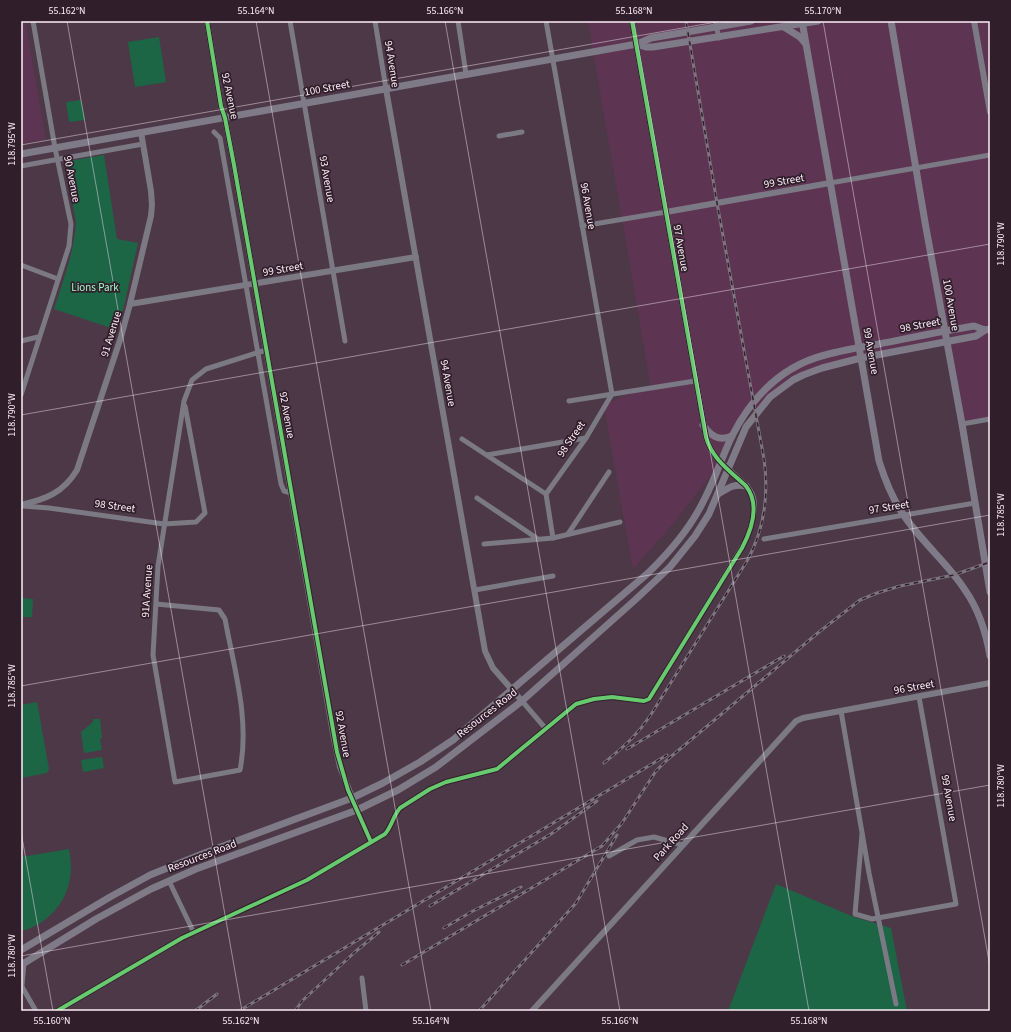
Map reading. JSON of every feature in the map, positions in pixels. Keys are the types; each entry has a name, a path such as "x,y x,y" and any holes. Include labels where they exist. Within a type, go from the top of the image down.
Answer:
{"main road":[{"name":"100 Street","path":"21,154 636,44 650,38 716,24 751,21"},
{"name":"100 Street","path":"636,44 646,47 653,47 719,38 802,22 818,21"},
{"name":"100 Avenue","path":"891,21 990,592"},
{"name":"99 Avenue","path":"802,22 879,461 890,493 903,515 966,590 981,620 987,639 990,656"},
{"path":"784,26 800,37 806,44"},
{"name":"98 Street","path":"859,347 974,326 987,329"},
{"name":"98 Street","path":"861,358 976,336 987,329"},
{"name":"Resources Road","path":"21,950 150,875 352,798 383,783 420,762 453,740 503,699 511,690 647,574 668,554 694,520 705,499 732,436 754,401 769,385 798,364 826,354 859,347"},
{"name":"Resources Road","path":"22,964 96,919 151,889 196,869 357,810 398,790 436,767 522,700 670,567 695,536 706,519 729,470 739,441 746,427 770,397 803,375 822,368 861,358"},
{"path":"703,425 710,434 718,438 732,436"},
{"path":"718,495 734,485 746,486"},
{"path":"21,985 22,964"}],"street":[{"name":"90 Avenue","path":"21,395 38,337 69,246 71,224 55,148 33,21"},
{"name":"92 Avenue","path":"206,21 255,284 334,739 340,767 357,810"},
{"name":"93 Avenue","path":"290,21 346,341"},
{"name":"94 Avenue","path":"375,21 485,651 493,668 546,729"},
{"path":"458,21 466,74"},
{"name":"96 Avenue","path":"546,21 612,394"},
{"name":"97 Avenue","path":"632,21 703,425 709,448 720,463 729,470"},
{"path":"974,21 990,112"},
{"path":"716,24 719,38"},
{"name":"91 Avenue","path":"21,505 39,501 58,492 72,478 77,470 121,337 152,210 151,191 140,132"},
{"name":"92 Avenue","path":"214,132 220,138 281,484 284,490 291,493"},
{"path":"499,136 522,132"},
{"path":"21,166 142,144"},
{"name":"99 Street","path":"582,226 990,155"},
{"name":"99 Street","path":"130,304 416,257"},
{"path":"21,265 58,279"},
{"path":"21,341 38,337"},
{"name":"91A Avenue","path":"156,604 219,610 222,613 225,619 243,712 244,752 240,770 175,782 153,655 158,566 184,401 192,380 206,369 266,350"},
{"path":"569,401 695,381"},
{"name":"98 Street","path":"546,494 586,438 612,394"},
{"name":"98 Street","path":"21,505 164,524 196,522 205,514 184,401"},
{"path":"962,424 990,419"},
{"path":"486,455 586,438"},
{"path":"462,439 546,494 553,538"},
{"path":"57,1011 194,933 307,880 385,834 389,830 397,811 403,805 430,789 446,782 497,769 572,707 585,701 612,697 644,701 649,699 746,540 752,521 754,508 752,494 746,486 729,470"},
{"path":"568,534 610,472"},
{"path":"477,498 538,539"},
{"name":"97 Street","path":"764,539 975,503"},
{"path":"484,544 553,538 620,522"},
{"path":"475,590 553,576"},
{"name":"96 Street","path":"841,711 990,683"},
{"name":"99 Avenue","path":"878,918 956,904 919,697"},
{"path":"841,711 862,834 896,1004"},
{"name":"Park Road","path":"532,1011 796,721 841,711"},
{"path":"357,810 371,842"},
{"path":"862,834 855,914 872,919 878,918"},
{"path":"609,856 637,840 654,837 682,845"},
{"path":"169,881 194,933"},
{"path":"362,978 366,1011"},
{"path":"21,985 36,1011"}],"shaded area":[{"path":"21,21 25,21 46,140 21,144"},
{"path":"588,21 990,21 990,419 962,424 946,342 861,358 793,380 756,414 754,401 720,463 672,525 633,569 604,406 616,399 651,387"}],"green space":[{"path":"159,37 166,82 135,87 128,42"},
{"path":"81,100 85,120 69,122 66,102"},
{"name":"Lions Park","path":"104,155 117,239 138,243 117,330 54,309 71,256 76,223 66,163 69,161"},
{"path":"21,598 33,599 32,617 21,617"},
{"path":"37,702 49,769 47,773 21,778 21,705"},
{"path":"93,719 100,719 102,738 100,739 102,750 84,753 81,732 93,722"},
{"path":"102,757 104,768 83,772 81,760"},
{"path":"69,849 71,875 63,900 45,920 38,925 21,931 21,857"},
{"path":"776,884 854,917 891,928 907,1011 728,1011"}],"railway":[{"path":"604,763 640,730 650,716 747,561 762,524 766,498 764,459 717,203 686,21"},
{"path":"402,965 602,846 622,823 656,771 667,760 819,632 860,600 900,586 954,575 990,562"},
{"path":"627,749 784,656"},
{"path":"239,1011 667,755"},
{"path":"430,906 551,834 597,801"},
{"path":"479,1011 576,903 617,835"},
{"path":"444,928 471,912 521,887"},
{"path":"295,1011 302,1001 379,932"},
{"path":"195,1011 217,994"}],"cycle path":[{"path":"207,21 221,106 225,118 234,165 337,752 348,790 371,842"},
{"path":"57,1011 182,938 307,880 385,834 400,808 430,789 446,782 497,769 576,704 594,699 612,697 644,701 649,699 742,548 749,533 753,517 753,501 746,486 717,458 706,437 632,21"}]}
